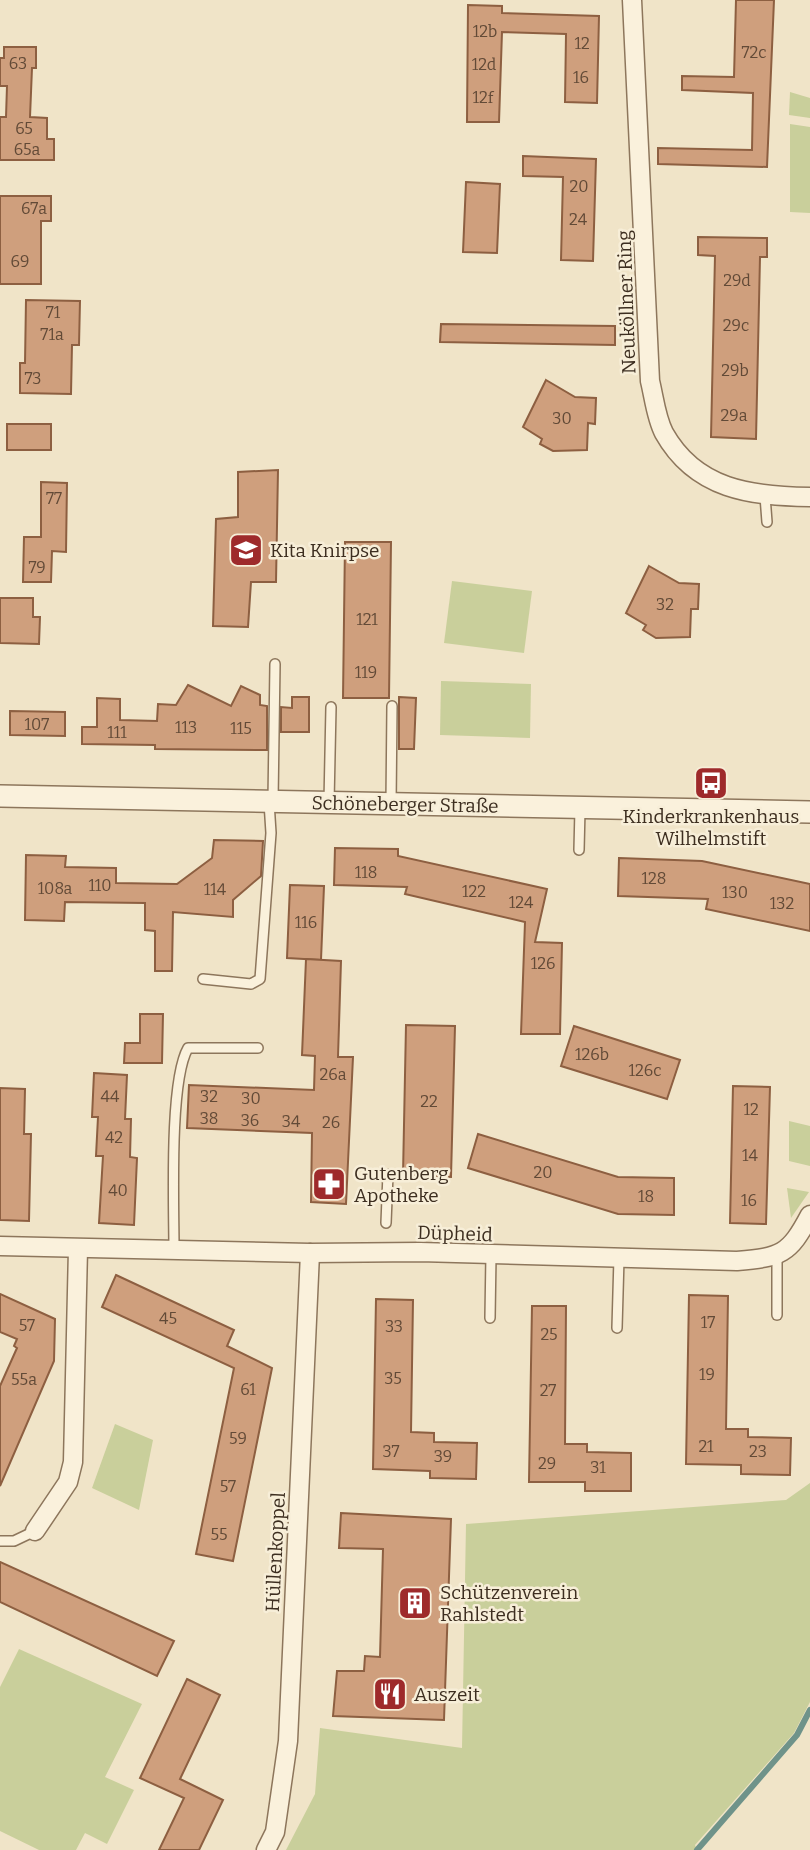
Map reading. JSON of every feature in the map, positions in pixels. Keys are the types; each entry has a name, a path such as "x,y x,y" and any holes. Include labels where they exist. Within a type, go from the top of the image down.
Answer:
{"street":[{"name":"Neuköllner Ring","path":"632,0 650,381 664,432 689,464 737,491 765,496 810,497"},
{"name":"Schöneberger Straße","path":"0,796 810,812"},
{"path":"777,1254 792,1246 810,1215"},
{"name":"Düpheid","path":"0,1246 737,1261 777,1254"},
{"path":"35,1531 68,1482 74,1461 78,1249"},
{"name":"Hüllenkoppel","path":"266,1850 275,1832 288,1741 310,1253"}],"lane":[{"path":"765,496 767,522"},
{"path":"202,979 251,984 260,979 271,833 275,664"},
{"path":"329,803 331,706"},
{"path":"391,804 392,706"},
{"path":"579,850 580,807"},
{"path":"174,1250 176,1124 181,1061 188,1048 258,1048"},
{"path":"386,1223 388,1174"},
{"path":"777,1254 777,1315"},
{"path":"490,1318 491,1255"},
{"path":"617,1328 619,1258"},
{"path":"0,1541 14,1541 35,1531"}],"green space":[{"path":"790,92 810,98 810,118 789,115"},
{"path":"790,124 810,127 810,213 790,212"},
{"path":"452,581 532,591 524,653 444,643"},
{"path":"441,681 531,684 530,738 440,735"},
{"path":"789,1121 810,1126 810,1166 789,1161"},
{"path":"787,1188 809,1192 791,1218"},
{"path":"115,1424 153,1440 139,1510 92,1488"},
{"path":"810,1483 810,1702 794,1733 695,1845 697,1850 286,1850 315,1794 320,1728 462,1748 466,1524 786,1500"},
{"path":"19,1649 142,1704 105,1777 134,1790 107,1844 85,1833 76,1850 39,1850 0,1831 0,1687"}],"building":[{"path":"736,0 774,0 767,167 658,164 658,148 752,150 753,93 682,90 682,76 734,77"},
{"path":"468,5 502,6 502,13 599,16 597,103 565,102 566,34 502,32 499,122 467,122"},
{"path":"4,47 36,47 36,68 32,68 30,117 47,118 47,139 54,139 54,160 0,160 0,117 6,117 7,86 0,86 0,58 4,58"},
{"path":"523,156 596,159 593,261 561,260 563,177 523,176"},
{"path":"466,182 500,184 497,253 463,252"},
{"path":"0,196 51,196 51,221 41,221 41,284 0,284"},
{"path":"698,237 767,238 767,257 760,257 756,439 711,437 715,256 698,255"},
{"path":"26,300 80,301 79,345 72,345 71,394 20,393 20,363 25,363"},
{"path":"441,324 615,326 615,345 440,342"},
{"path":"546,380 575,397 596,398 595,424 588,423 587,450 553,451 540,444 542,439 523,427"},
{"path":"7,424 51,424 51,450 7,450"},
{"name":"Kita Knirpse","path":"278,470 276,582 251,582 248,627 213,626 216,519 238,517 238,472"},
{"path":"41,482 67,483 66,552 52,551 51,582 23,582 24,537 41,537"},
{"path":"345,542 391,542 389,698 343,698"},
{"path":"649,566 679,583 699,584 698,609 691,609 690,637 656,638 643,630 646,625 626,613"},
{"path":"0,598 33,598 33,617 40,617 39,644 0,643"},
{"path":"188,685 231,706 241,686 260,695 260,705 267,706 267,750 155,749 155,745 82,744 82,727 97,727 97,698 120,699 120,720 157,721 158,704 176,705"},
{"path":"292,697 309,697 309,732 281,732 281,707 292,708"},
{"path":"399,697 416,698 414,749 399,749"},
{"path":"10,711 65,712 65,736 10,735"},
{"path":"214,840 263,841 261,876 233,900 233,917 173,912 172,971 155,971 155,931 145,930 145,903 65,902 64,921 25,920 26,855 66,856 65,867 116,868 116,883 177,884 212,858"},
{"path":"335,848 398,849 398,856 547,889 535,942 562,943 560,1034 521,1034 525,922 405,894 407,887 334,885"},
{"path":"619,858 702,861 810,884 810,931 706,909 708,899 618,896"},
{"path":"290,885 324,886 321,960 287,958"},
{"path":"306,959 341,961 338,1057 353,1057 346,1204 311,1202 312,1133 187,1128 189,1085 314,1090 315,1056 302,1055"},
{"path":"140,1014 163,1014 162,1063 124,1063 125,1043 140,1043"},
{"path":"406,1025 455,1026 451,1177 403,1175"},
{"path":"574,1026 680,1060 667,1099 561,1066"},
{"path":"94,1073 127,1075 125,1119 131,1119 130,1157 137,1158 134,1225 99,1223 103,1156 96,1156 98,1117 92,1117"},
{"path":"733,1086 770,1087 766,1224 730,1223"},
{"path":"0,1088 25,1089 24,1134 31,1134 29,1221 0,1220"},
{"path":"478,1134 618,1177 674,1178 674,1215 618,1214 468,1168"},
{"path":"116,1275 234,1330 227,1346 272,1368 233,1561 196,1554 234,1368 102,1307"},
{"path":"0,1294 55,1319 54,1361 0,1486 0,1386 17,1348 14,1346 17,1339 0,1332"},
{"path":"689,1295 728,1296 726,1429 748,1429 748,1437 791,1438 790,1475 741,1474 741,1465 686,1464"},
{"path":"376,1299 413,1300 411,1432 434,1433 434,1442 477,1443 476,1479 430,1478 430,1471 373,1469"},
{"path":"532,1306 566,1306 565,1444 587,1444 587,1452 631,1453 631,1491 585,1491 585,1482 529,1482"},
{"name":"Schützenverein Rahlstedt","path":"341,1513 451,1519 444,1720 333,1716 337,1671 364,1671 365,1656 380,1657 383,1549 339,1548"},
{"path":"0,1562 174,1641 157,1676 0,1602"},
{"path":"187,1679 220,1695 180,1779 223,1800 199,1850 159,1850 184,1798 140,1778"}],"waterway":[{"path":"697,1850 797,1735 810,1710"}],"place":[{"name":"Kita Knirpse","path":"246,550"},
{"name":"Kinderkrankenhaus Wilhelmstift","path":"711,783"},
{"name":"Gutenberg Apotheke","path":"329,1184"},
{"name":"Schützenverein Rahlstedt","path":"415,1603"},
{"name":"Auszeit","path":"390,1694"}]}
